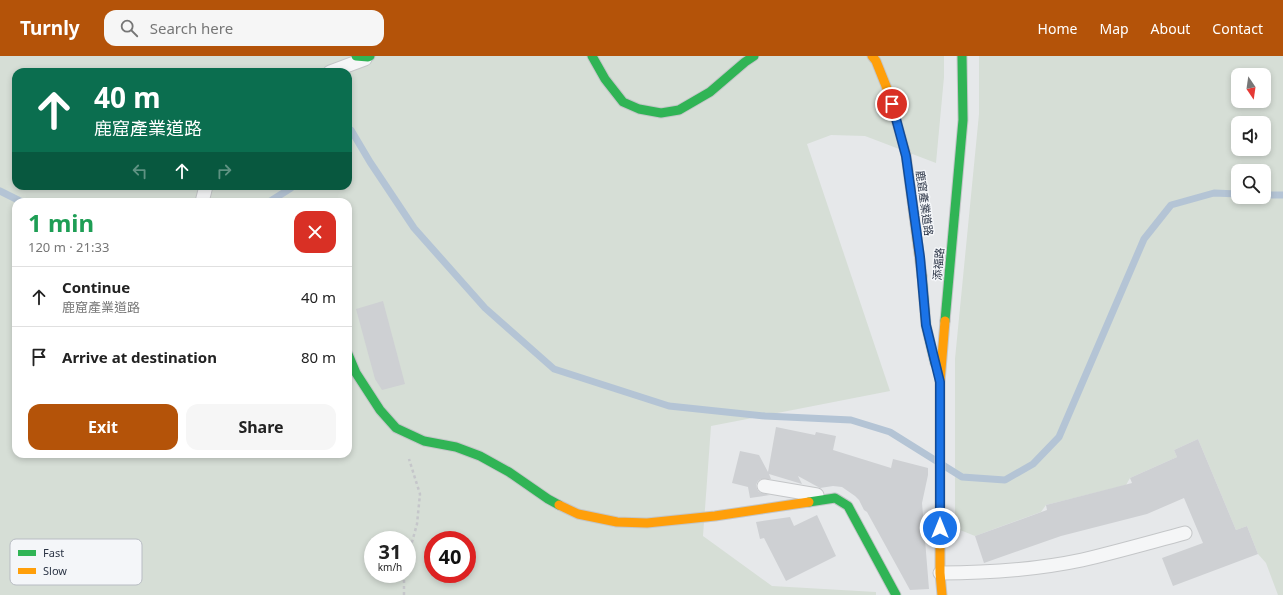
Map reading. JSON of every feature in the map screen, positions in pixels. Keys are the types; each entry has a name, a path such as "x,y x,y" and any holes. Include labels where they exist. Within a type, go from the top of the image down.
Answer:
{"street":[{"path":"592,56 605,79 623,102 638,109 661,113 679,110 710,92 754,56"},
{"name":"鹿窟產業道路","path":"872,56 876,61 888,91 906,156 920,257 926,325 940,382"},
{"name":"添福路","path":"942,595 940,573 940,382 963,120 962,56"},
{"path":"352,363 376,404 396,428 424,441 456,447 480,456 509,472 548,499 578,514 616,522 646,523 715,516 835,498 848,506 896,595"}],"lane":[{"path":"338,68 364,56"},
{"path":"764,486 835,498"},
{"path":"940,573 980,573 1030,568 1074,561 1185,533"}],"path":[{"path":"396,428 412,466 420,494 415,531"},
{"path":"404,583 404,595"}],"shaded area":[{"path":"0,56 944,56 944,77 936,163 865,136 831,135 807,144 890,391 711,426 703,536 772,586 876,592 876,595 0,595"},
{"path":"979,56 1283,56 1283,595 1278,595 1266,563 1258,554 1247,526 1236,530 1198,439 1174,450 1177,457 1130,478 1126,485 1046,505 1041,512 975,536 955,528 955,359 979,114"}],"building":[{"path":"383,301 405,384 382,390 375,379 356,309"},
{"path":"776,427 815,435 816,432 836,436 833,450 891,468 893,459 928,468 922,503 929,589 910,590 867,512 855,496 842,487 833,486 820,488 798,476 802,484 769,474 771,479 761,479 756,485 759,492 770,495 750,498 748,487 732,483 740,451 759,455 768,472"},
{"path":"1198,439 1236,530 1247,526 1258,554 1173,586 1162,558 1203,543 1184,498 1147,514 1061,536 984,563 975,536 1047,510 1046,505 1132,483 1130,478 1177,457 1174,450"},
{"path":"817,515 836,556 786,581 764,538 760,539 756,522 790,517 794,526"}],"waterway":[{"path":"352,132 370,162 414,228 485,308 554,369 669,406 765,416 851,420 890,432 962,477 1005,480 1033,464 1059,437 1144,239 1171,205 1214,193 1231,194"},
{"path":"275,198 288,190"},
{"path":"0,191 14,198"},
{"path":"1271,195 1283,195"}],"traffic: fast":[{"path":"356,56 370,56"},
{"path":"592,56 605,79 623,102 639,109 661,113 679,110 710,92 754,56"},
{"path":"945,321 963,120 962,56"},
{"path":"922,276 926,325 935,363"},
{"path":"352,364 356,373 380,410 396,428 424,441 456,447 480,456 509,472 559,505"},
{"path":"809,502 835,498 848,506 896,595"}],"traffic: slow":[{"path":"872,56 876,61 888,91 906,155 922,276"},
{"path":"942,595 940,573 940,382 945,321"},
{"path":"559,505 578,514 617,522 647,523 715,516 809,502"}],"route":[{"path":"892,104 906,156 920,257 926,325 940,382 940,528"}]}
